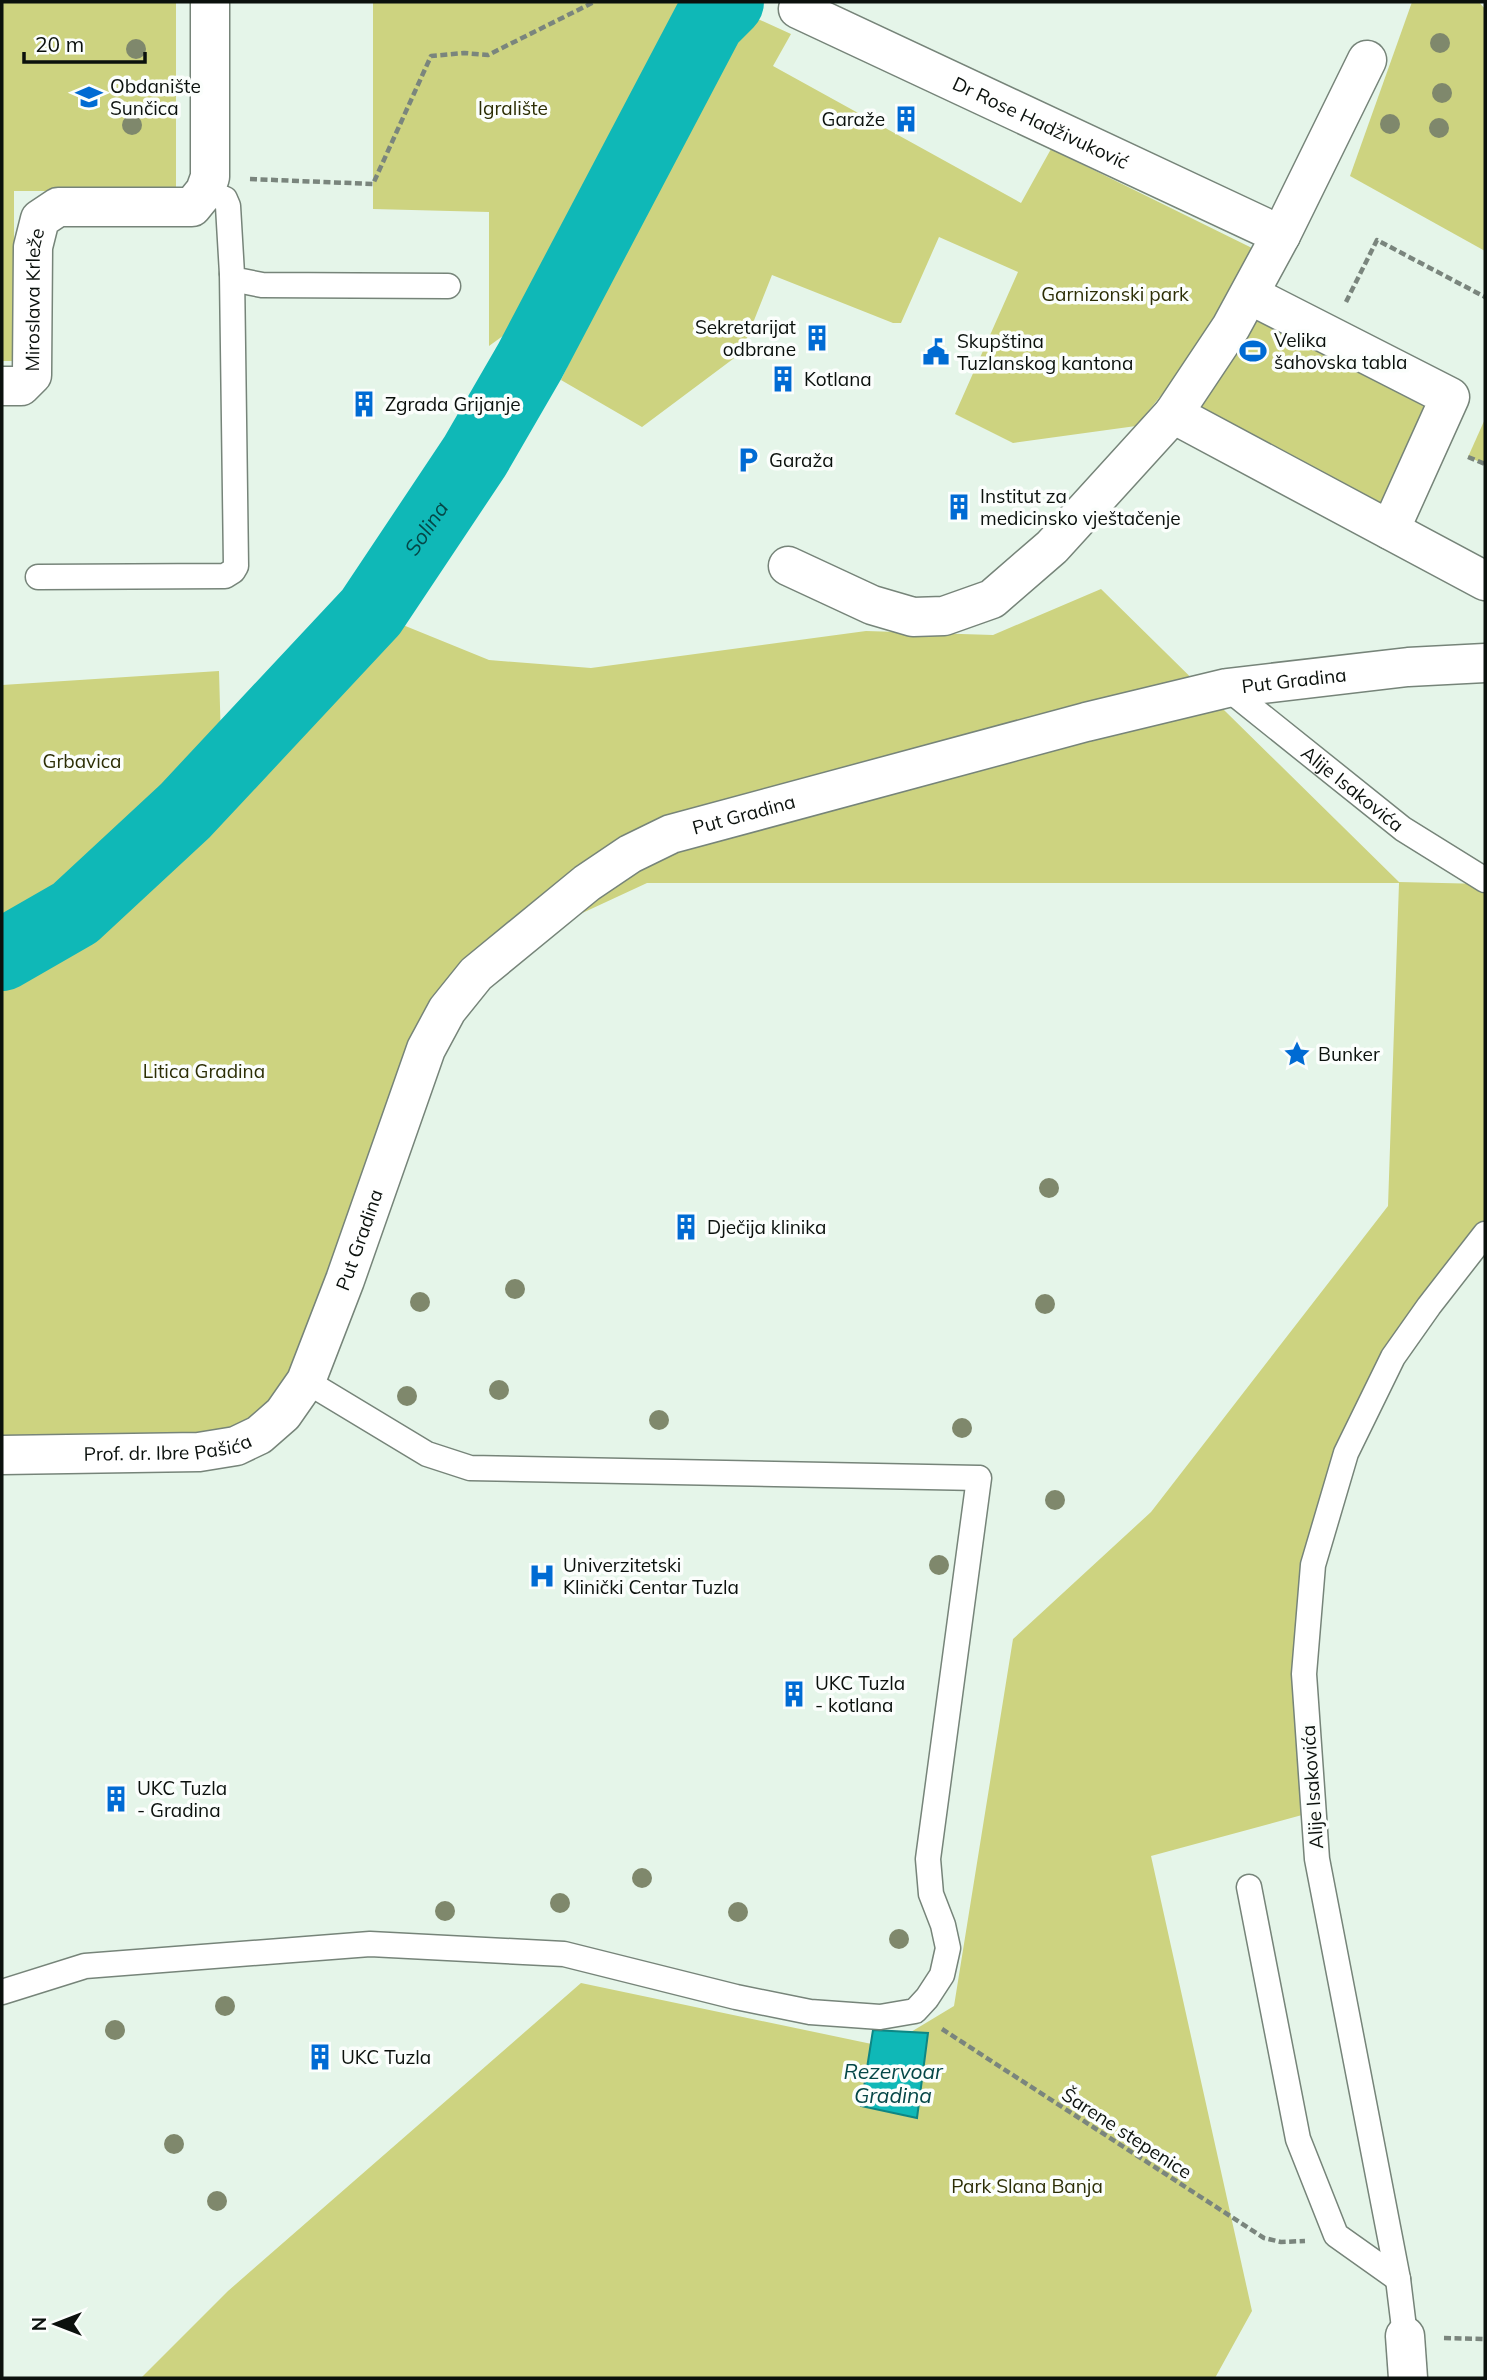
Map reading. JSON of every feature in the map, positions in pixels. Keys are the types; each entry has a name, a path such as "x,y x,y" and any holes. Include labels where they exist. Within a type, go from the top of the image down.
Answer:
{"street":[{"path":"207,184 210,2"},
{"name":"Dr Rose Hadživuković","path":"798,9 1282,235"},
{"path":"788,565 872,605 913,617 944,616 992,599 1052,547 1173,414 1250,295 1367,60"},
{"name":"Miroslava Krleže","path":"2,386 21,386 32,375 33,247 40,219 58,206 192,206 207,184"},
{"path":"1250,295 1450,397 1390,530"},
{"path":"1173,414 1485,581"},
{"name":"Put Gradina","path":"306,1381 345,1280 426,1049 447,1010 476,974 587,883 629,854 671,834 1086,722 1227,688 1408,667 1485,663"},
{"name":"Prof. dr. Ibre Pašića","path":"2,1455 199,1452 236,1446 259,1435 283,1414 306,1381"},
{"name":"Alije Isakovića","path":"1405,2336 1408,2378"}],"lane":[{"path":"38,577 225,576 236,566 229,206 225,199 207,184"},
{"path":"232,274 237,280 252,284 448,286"},
{"name":"Alije Isakovića","path":"1227,688 1403,830 1485,880"},
{"name":"Alije Isakovića","path":"1405,2336 1398,2279 1317,1859 1304,1674 1313,1565 1346,1453 1393,1357 1485,1234"},
{"path":"2,1992 85,1966 370,1944 564,1954 736,1997 810,2012 880,2017 915,2011 942,1975 948,1948 943,1925 931,1894 929,1859 979,1478 470,1468 427,1454 306,1381"},
{"path":"1250,1887 1298,2139 1336,2235 1398,2279"}],"path":[{"path":"207,184 373,184 431,56 464,53 488,55 594,2"},
{"path":"1341,311 1377,240 1485,297"},
{"path":"1468,457 1485,464"},
{"name":"Šarene stepenice","path":"915,2011 1264,2238 1299,2242 1336,2235"}],"green space":[{"name":"Obdanište Sunčica","path":"2,2 176,2 176,191 14,191 14,361 2,361"},
{"name":"Igralište","path":"373,2 684,2 533,314 489,346 489,212 373,209"},
{"path":"1412,2 1479,2 1485,9 1485,251 1350,176"},
{"name":"Garnizonski park","path":"738,10 791,34 773,66 1021,203 1051,149 1252,248 1191,359 1136,426 1013,443 955,414 1018,272 939,237 901,323 893,323 772,275 741,353 642,427 561,380"},
{"path":"1250,295 1450,397 1390,530 1173,414"},
{"path":"1485,419 1485,464 1468,457"},
{"path":"1101,589 1399,882 1485,884 1485,1234 1393,1357 1313,1565 1313,1812 1151,1856 1252,2311 1215,2378 141,2378 228,2291 581,1983 886,2047 954,2006 1013,1639 1151,1512 1388,1206 1399,883 647,883 507,948 476,974 259,1435 2,1455 2,955 75,913 185,811 371,612 489,660 591,668 866,631 993,635"},
{"name":"Grbavica","path":"219,671 221,742 117,836 61,880 2,917 2,685"}],"water":[{"name":"Rezervoar Gradina","path":"873,2030 928,2033 917,2118 861,2106"}],"waterway":[{"name":"Solina","path":"2,955 75,913 185,811 371,612 475,456 530,361 709,21 728,2"}],"place":[{"name":"Obdanište Sunčica","path":"89,97"},
{"name":"Garaže","path":"906,119"},
{"name":"Sekretarijat odbrane","path":"817,338"},
{"name":"Velika šahovska tabla","path":"1253,351"},
{"name":"Skupština Tuzlanskog kantona","path":"936,352"},
{"name":"Kotlana","path":"783,379"},
{"name":"Zgrada Grijanje","path":"364,404"},
{"name":"Garaža","path":"748,460"},
{"name":"Institut za medicinsko vještačenje","path":"959,507"},
{"name":"Bunker","path":"1297,1054"},
{"name":"Dječija klinika","path":"686,1227"},
{"name":"Univerzitetski Klinički Centar Tuzla","path":"542,1576"},
{"name":"UKC Tuzla - kotlana","path":"794,1694"},
{"name":"UKC Tuzla - Gradina","path":"116,1799"},
{"name":"UKC Tuzla","path":"320,2057"}],"park label":[{"name":"Litica Gradina","path":"204,1071"},
{"name":"Park Slana Banja","path":"1027,2186"}]}
